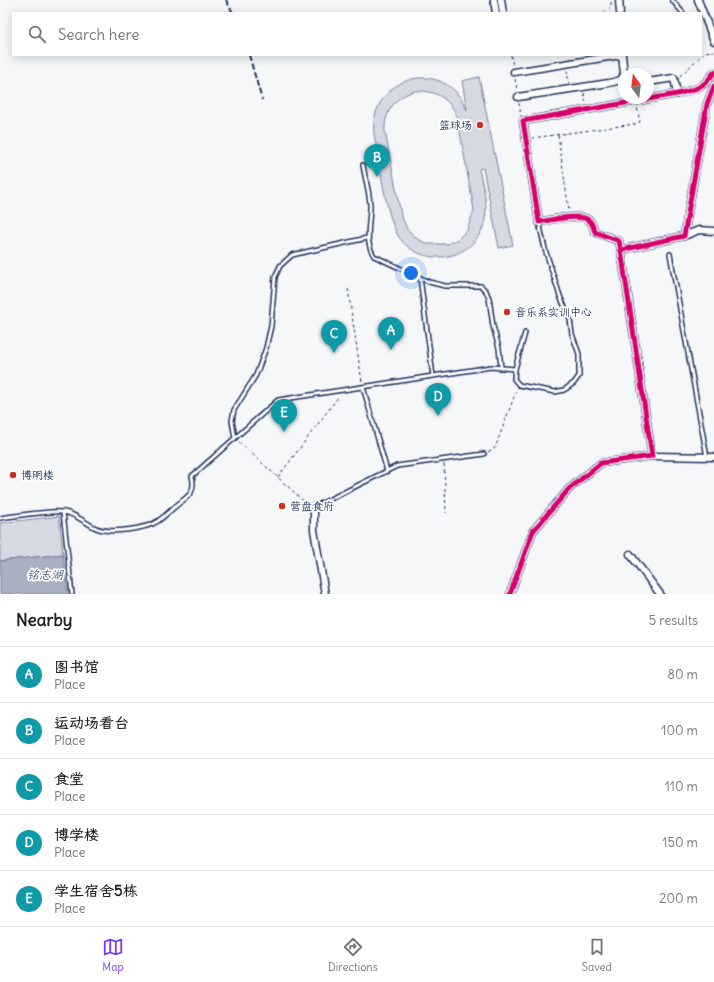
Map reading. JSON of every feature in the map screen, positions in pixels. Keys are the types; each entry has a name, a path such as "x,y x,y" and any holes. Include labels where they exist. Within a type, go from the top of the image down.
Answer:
{"street":[{"path":"494,0 496,12"},
{"path":"501,0 503,12"},
{"path":"619,0 620,12"},
{"path":"698,0 714,42"},
{"path":"514,72 615,56"},
{"path":"621,56 623,68"},
{"path":"654,98 698,89 709,81 714,72"},
{"path":"654,81 674,78 677,94"},
{"path":"518,97 618,81"},
{"path":"684,236 706,104 714,86"},
{"path":"619,104 523,121 539,222 570,218 587,218 591,222 596,232 619,241 652,456"},
{"path":"621,250 684,236 699,230 714,231"},
{"path":"510,594 533,531 569,489 601,463 652,456 711,457"},
{"path":"314,506 314,530 325,594"},
{"path":"630,554 660,594"}],"lane":[{"path":"672,0 682,12"},
{"path":"363,165 370,205 367,238 374,256 420,278 445,286 481,286 486,291 499,348 501,368"},
{"path":"525,333 515,370 514,379 519,385 555,392 564,390 574,383 579,376 579,354 573,339 570,319 560,296 545,249 539,222"},
{"path":"235,438 232,421 234,410 256,375 266,348 271,326 275,277 280,266 292,256 367,238"},
{"path":"670,254 711,457"},
{"path":"420,278 433,376"},
{"path":"0,518 62,512 74,514 87,524 99,530 121,530 148,526 158,521 192,492 194,485 192,476 278,400 491,367 515,370"},
{"path":"363,386 387,471"},
{"path":"314,506 397,466 484,454"},
{"path":"62,512 72,594"}],"path":[{"path":"604,12 611,7 611,0"},
{"path":"702,55 705,52 714,51"},
{"path":"511,56 523,121"},
{"path":"674,78 682,75 701,56"},
{"path":"566,64 570,89"},
{"path":"583,87 587,110"},
{"path":"525,138 537,138 640,122 636,104"},
{"path":"558,134 570,218"},
{"path":"348,289 363,386"},
{"path":"484,454 495,448 519,385"},
{"path":"278,476 344,390"},
{"path":"235,438 278,476 305,503 314,506"},
{"path":"443,460 446,513"}],"shaded area":[{"path":"479,77 513,245 499,248 483,168 479,169 485,198 486,213 483,227 477,239 467,248 456,254 444,257 431,257 408,247 399,237 394,228 387,203 374,134 375,118 380,103 389,92 400,83 414,79 428,78 443,82 456,92 467,110 462,81","holes":["422,91 440,96 450,104 457,116 474,210 467,230 458,239 447,244 427,244 416,238 407,229 401,215 385,131 385,124 392,105 408,93"]},
{"path":"59,516 63,554 0,561 0,523"}],"water":[{"name":"铭志湖","path":"63,554 68,594 0,594 0,561"}],"railway":[{"path":"226,0 232,12"},
{"path":"249,56 262,100"}],"cycle path":[{"path":"621,250 619,241 595,232 591,223 587,219 570,217 539,222 523,121 683,93 703,85 714,72"},
{"path":"510,594 533,531 569,489 601,463 652,456 621,250 684,236 707,104 714,86"}],"place":[{"name":"篮球场","path":"480,125"},
{"name":"运动场看台","path":"377,177"},
{"name":"音乐系实训中心","path":"507,312"},
{"name":"图书馆","path":"391,350"},
{"name":"食堂","path":"334,353"},
{"name":"博学楼","path":"438,416"},
{"name":"学生宿舍5栋","path":"284,432"},
{"name":"博明楼","path":"13,475"},
{"name":"营盘食府","path":"282,506"}]}
